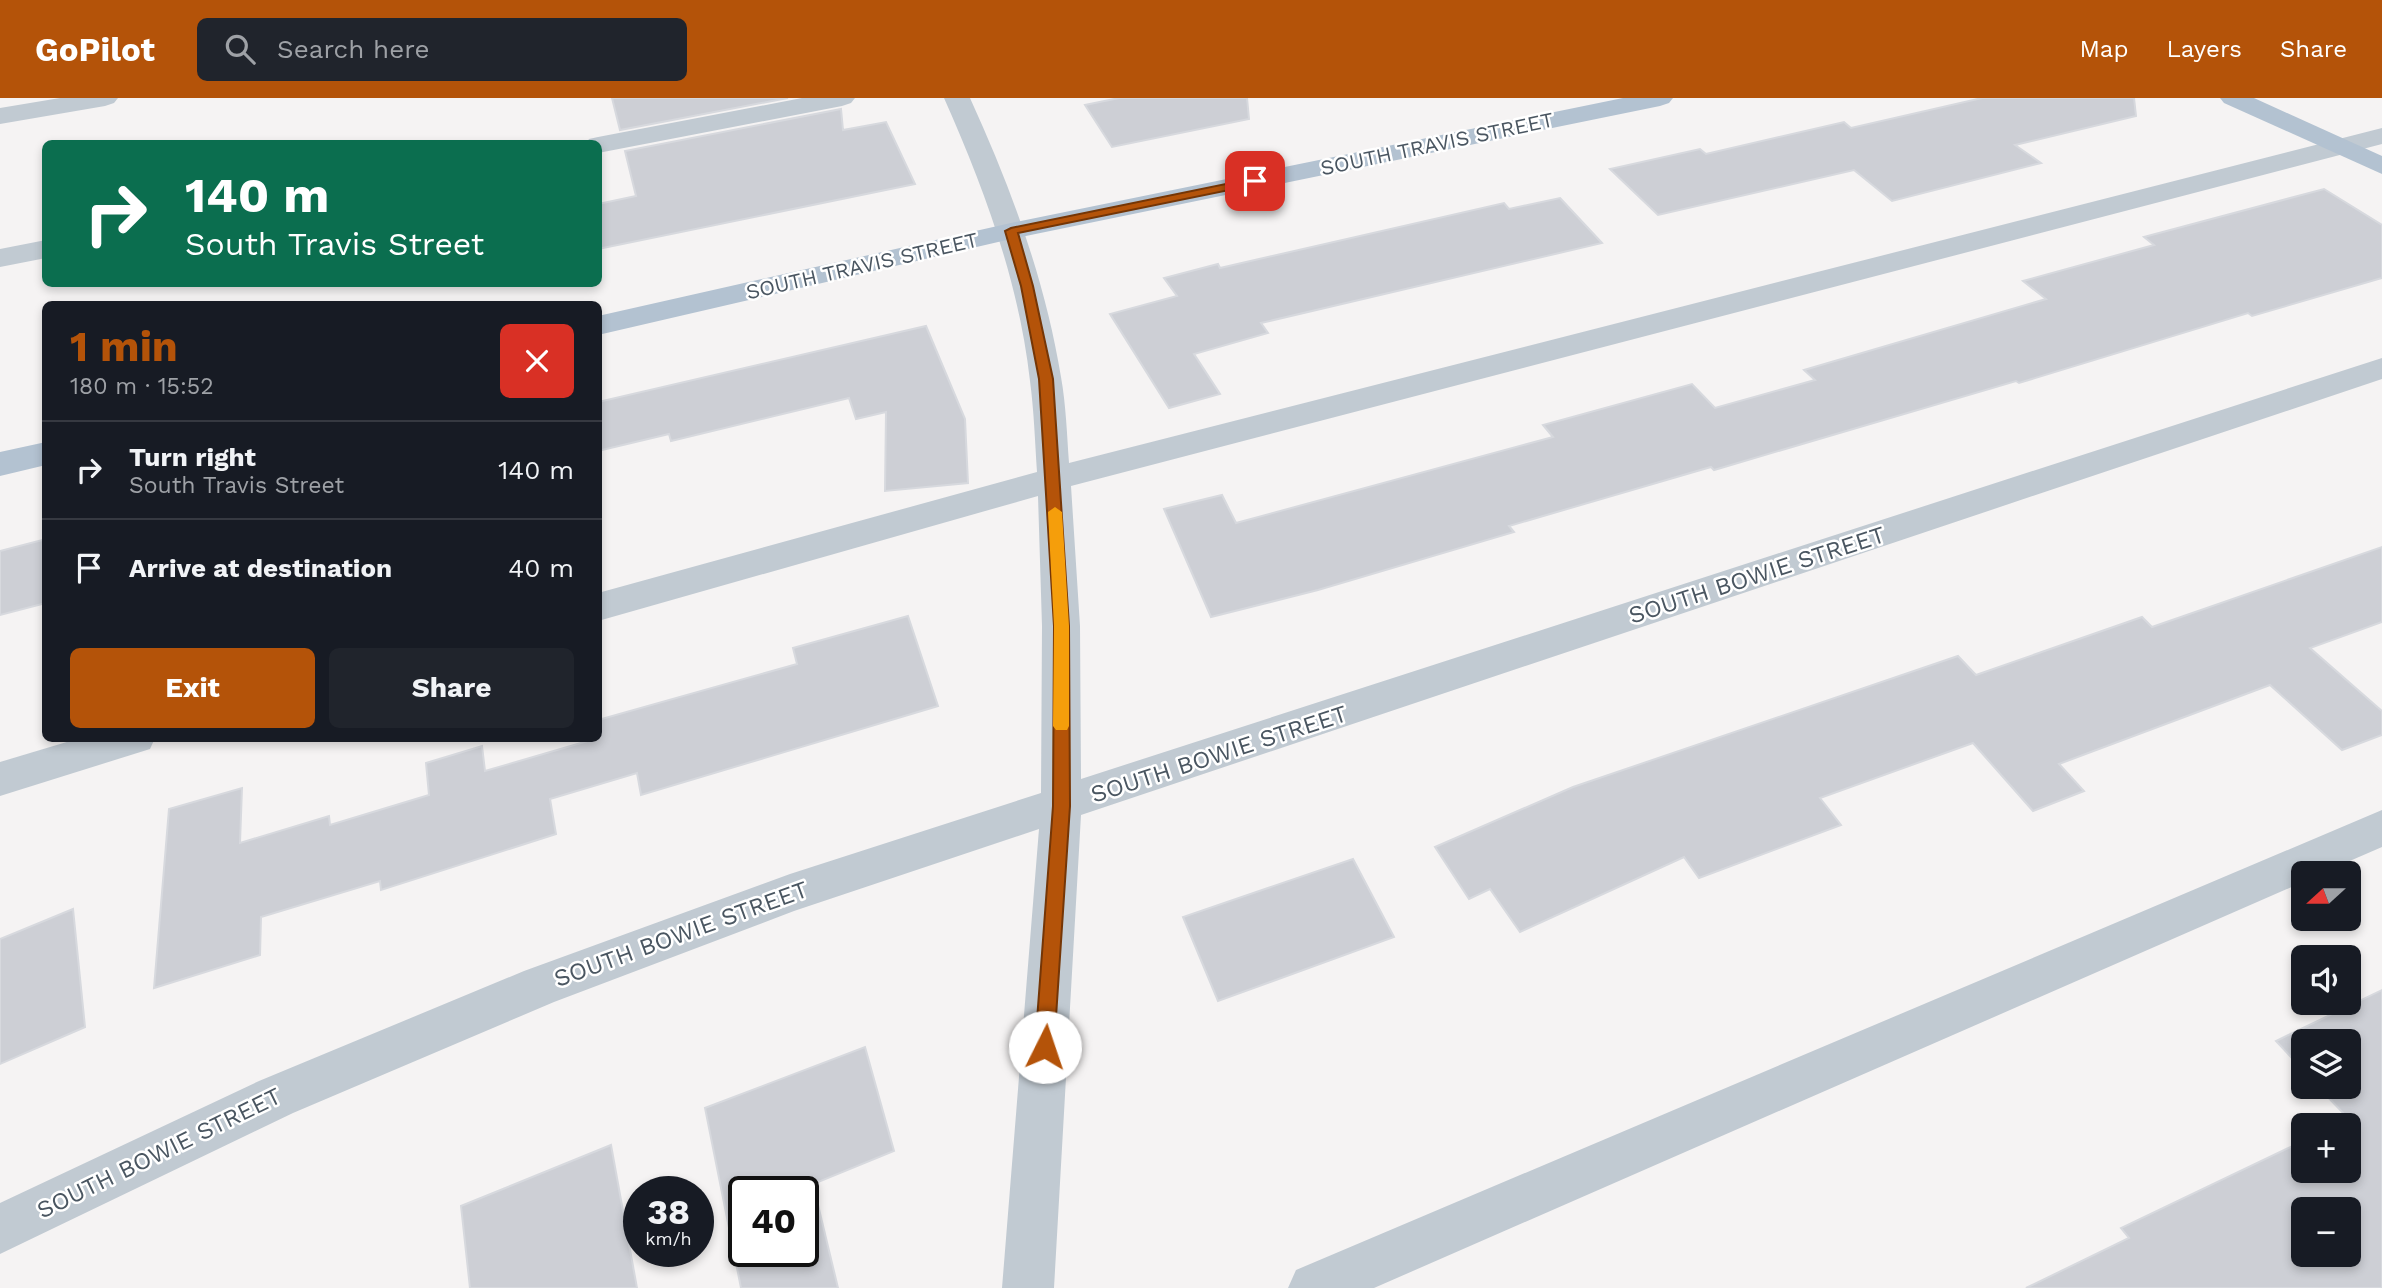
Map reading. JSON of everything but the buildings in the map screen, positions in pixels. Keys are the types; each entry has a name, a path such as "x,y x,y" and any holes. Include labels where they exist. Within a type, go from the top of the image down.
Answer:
{"main road":[{"name":"SOUTH TRAVIS STREET","path":"602,325 1011,231 1660,98"},
{"path":"2233,98 2382,166"},
{"path":"0,464 42,454"}],"street":[{"path":"0,116 105,98"},
{"path":"602,144 842,98"},
{"path":"957,98 986,162 1027,286 1046,379 1054,479 1061,626 1062,806 1028,1288"},
{"path":"602,606 1054,479 2382,135"},
{"path":"0,258 42,250"},
{"name":"SOUTH BOWIE STREET","path":"0,1229 276,1097 540,986 790,893 1062,806 2382,368"},
{"path":"0,779 123,742"},
{"path":"1314,1288 2382,828"}],"slow traffic":[{"path":"1055,512 1061,626 1061,726"}],"route":[{"path":"1045,1047 1062,806 1061,626 1046,379 1027,286 1011,231 1255,181"}]}
